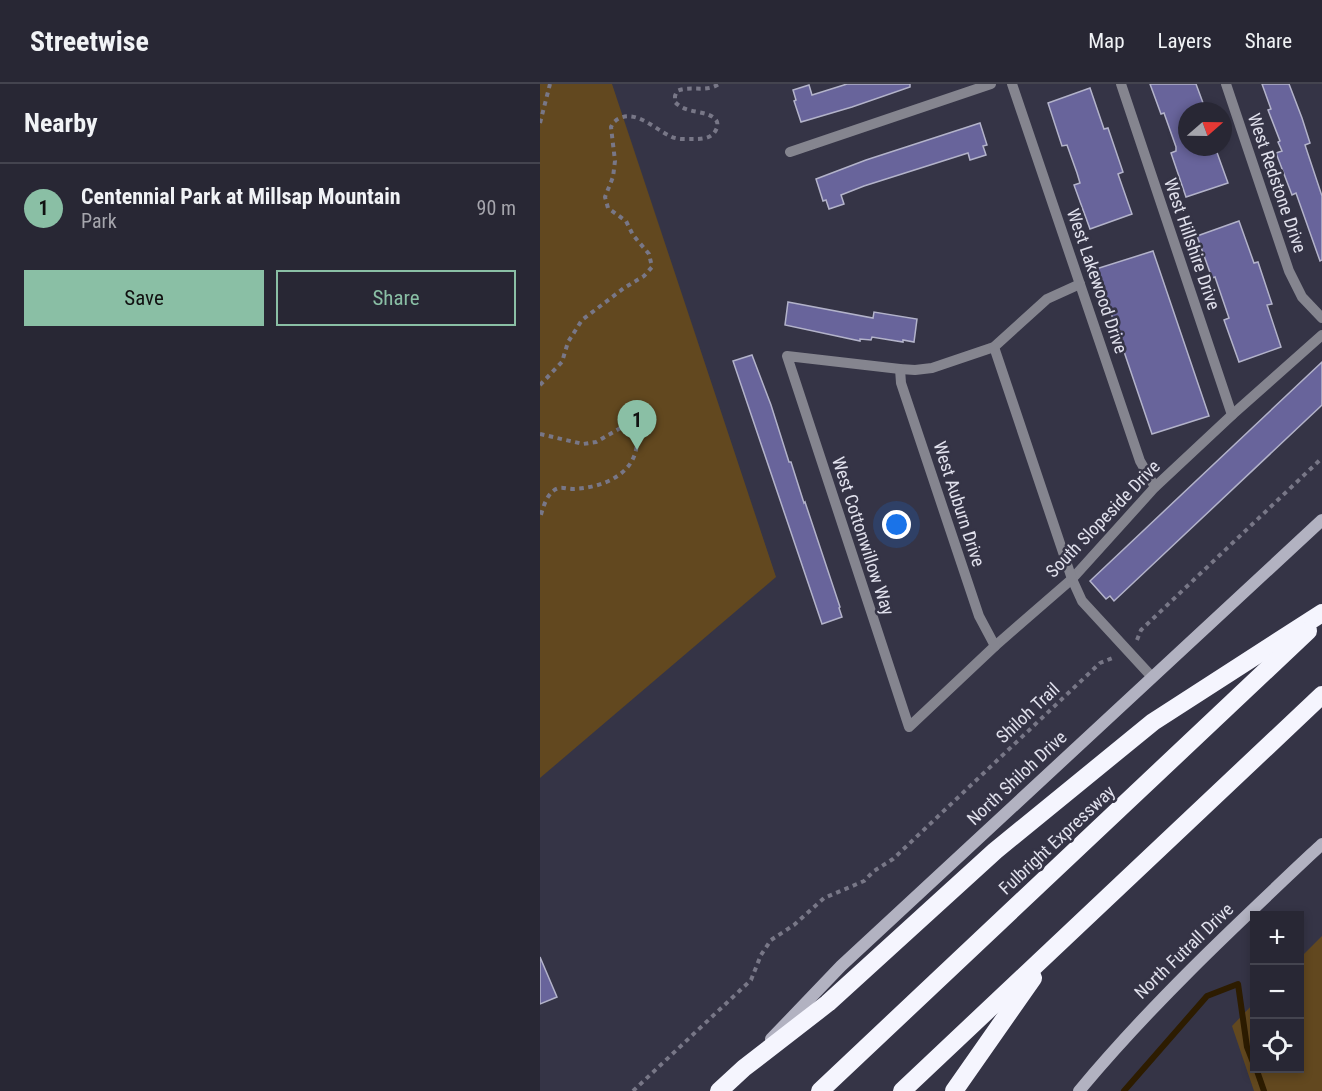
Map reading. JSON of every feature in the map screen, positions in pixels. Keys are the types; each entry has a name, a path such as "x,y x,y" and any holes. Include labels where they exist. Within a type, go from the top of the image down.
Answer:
{"highway":[{"path":"719,1091 744,1068 828,1003 994,851 1153,722 1322,613"},
{"name":"Fulbright Expressway","path":"820,1091 1322,618"},
{"path":"902,1091 1322,695"},
{"path":"954,1091 1054,947"}],"main road":[{"name":"North Shiloh Drive","path":"744,1068 841,966 1322,520"},
{"name":"North Futrall Drive","path":"1079,1091 1155,1005 1322,844"}],"lane":[{"path":"790,152 991,84"},
{"name":"West Lakewood Drive","path":"1012,84 1140,461 1155,487"},
{"name":"West Hillshire Drive","path":"1121,84 1232,415"},
{"name":"West Redstone Drive","path":"1226,84 1289,271 1302,297 1322,318"},
{"path":"900,369 932,368 994,347 1047,298 1080,284"},
{"name":"South Slopeside Drive","path":"909,727 995,646 1072,579 1155,487 1322,335"},
{"path":"994,347 1072,579 1082,601 1152,677"},
{"name":"West Cottonwillow Way","path":"900,369 786,356 909,727"},
{"name":"West Auburn Drive","path":"900,369 901,383 979,616 995,646"}],"path":[{"path":"540,123 550,84"},
{"path":"540,385 562,362 568,342 582,320 644,276 652,267 649,254 633,236 626,221 608,208 605,197 613,177 615,161 611,127 613,123 626,115 653,125 672,137 703,139 713,135 717,130 716,120 706,114 684,109 675,102 675,96 682,88 707,89 718,84"},
{"path":"540,434 583,444 596,442 624,426 633,430 637,440 628,468 614,478 592,487 559,488 544,503 540,518"},
{"name":"Shiloh Trail","path":"633,1091 751,980 761,955 771,940 794,925 824,898 864,881 874,871 893,859 1100,663 1113,658 1137,640 1141,630 1322,458"}],"shaded area":[{"path":"540,84 612,84 776,577 540,778"},
{"path":"1322,936 1322,1091 1254,1091 1232,1026 1250,1007 1250,1073 1304,1073 1304,954"}],"building":[{"path":"847,84 910,84 910,87 801,122 793,90 809,85 812,95"},
{"path":"1150,84 1196,84 1203,102 1178,102 1178,156 1218,156 1228,183 1186,197 1171,153 1176,151 1176,147 1164,113 1161,114"},
{"path":"1262,84 1289,84 1302,118 1310,143 1305,145 1322,196 1322,260 1320,261 1296,193 1292,195 1276,153 1282,151 1278,142 1280,141 1268,110 1271,109"},
{"path":"1090,88 1104,129 1108,128 1123,172 1118,174 1132,214 1090,229 1074,185 1080,183 1077,173 1067,145 1062,146 1048,103"},
{"path":"980,123 987,145 983,146 986,155 970,160 968,153 864,186 841,195 844,204 829,209 826,200 823,201 816,179 866,160"},
{"path":"1239,221 1254,263 1258,262 1272,304 1267,305 1281,347 1239,362 1224,320 1229,318 1215,277 1212,278 1197,236"},
{"path":"1153,251 1209,416 1152,434 1096,269"},
{"path":"788,302 873,318 874,312 917,319 914,342 872,337 871,340 860,339 860,341 785,325"},
{"path":"752,355 840,607 842,617 822,624 733,361"},
{"path":"1322,362 1322,405 1114,601 1110,596 1106,599 1090,581"},
{"path":"540,957 557,997 540,1004"}],"waterway":[{"path":"1124,1091 1207,996 1238,984 1250,1055"},
{"path":"1258,1073 1264,1091"}],"place":[{"name":"Centennial Park at Millsap Mountain","path":"637,450"}]}
